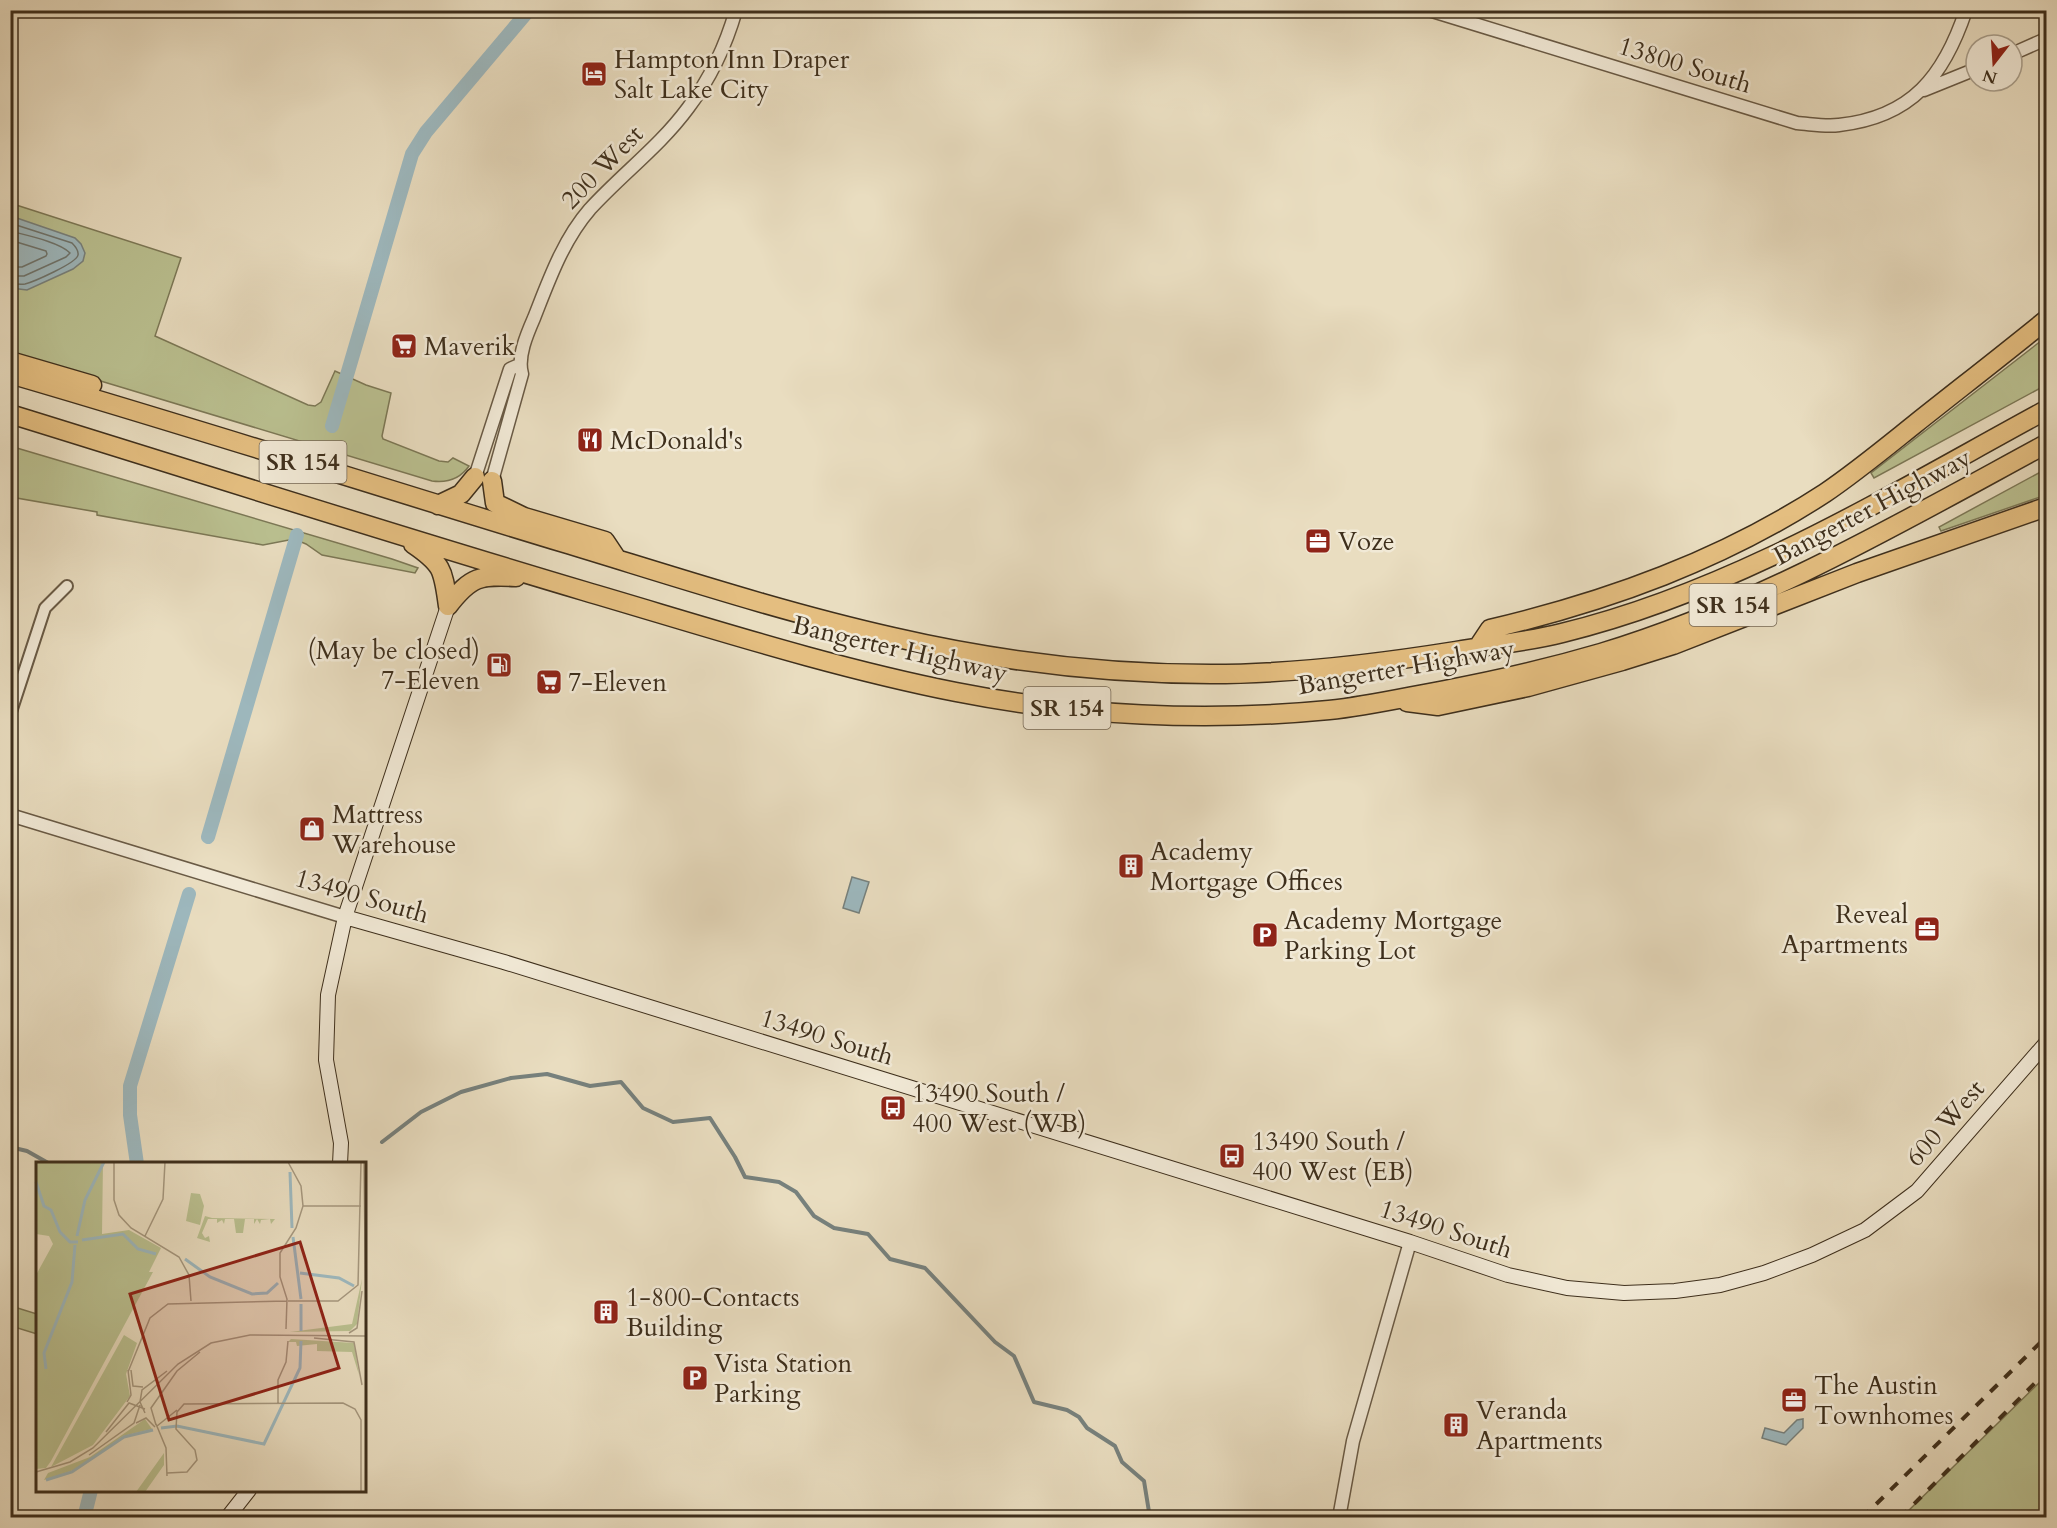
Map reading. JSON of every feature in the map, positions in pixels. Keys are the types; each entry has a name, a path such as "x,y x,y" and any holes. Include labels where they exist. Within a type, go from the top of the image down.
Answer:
{"highway":[{"path":"1478,647 1490,629 1558,612 1646,584 1704,560 1766,528 1853,473 2046,320"},
{"path":"10,361 146,401 169,420"},
{"name":"Bangerter Highway","path":"10,374 169,420 617,559 883,635 971,652 1063,666 1131,672 1214,674 1303,670 1396,660 1515,643 1564,633 1698,588 1824,530 2046,410"},
{"name":"Bangerter Highway","path":"10,414 539,578 867,672 959,693 1027,703 1071,709 1188,716 1286,714 1394,701 1484,683 1573,661 1687,624 1760,594 1813,569 2046,444"},
{"path":"438,505 461,494 483,479 495,502 524,516 605,541 617,559"},
{"path":"1394,701 1438,706 1528,687 1622,662 1673,645 1857,573 2046,507"},
{"path":"397,533 438,563 444,574 448,606"},
{"path":"448,606 461,589 478,578 498,576 539,578"}],"main road":[{"path":"340,1162 341,1143 326,1060 328,995 345,917 448,606"},
{"name":"13490 South","path":"345,917 504,962 1410,1242 1508,1275 1567,1288 1624,1293 1675,1291 1720,1285 1764,1273 1812,1255 1871,1225"},
{"name":"600 West","path":"1871,1225 1917,1191 2046,1042"},
{"path":"227,1518 248,1492"}],"street":[{"name":"200 West","path":"483,479 522,374 519,364 530,327 567,242 590,210 660,142 689,107 711,72 729,34 736,10"},
{"name":"13800 South","path":"1429,10 1797,123 1837,126 1867,120 1896,108 1921,91"},
{"path":"1921,91 1943,65 1966,10"},
{"path":"2024,49 2046,39"},
{"path":"1921,91 1964,74"},
{"name":"200 West","path":"483,479 510,369 519,364"},
{"path":"10,715 45,608 67,585"},
{"name":"13490 South","path":"10,815 345,917"},
{"path":"1339,1518 1353,1441 1410,1242"}],"green space":[{"path":"10,203 181,258 155,336 308,405 315,406 321,402 335,371 391,393 383,439 439,461 448,462 453,458 469,466 453,479 432,481 11,354"},
{"path":"2046,337 2046,385 1874,478 1871,473"},
{"path":"10,446 418,568 415,573 322,555 294,539 263,545 11,497"},
{"path":"2046,469 2046,495 1941,531 1939,527"},
{"path":"11,1306 36,1314 36,1334 11,1326"},
{"path":"2046,1376 2046,1517 1902,1517"}],"water":[{"path":"11,216 75,238 85,253 83,261 73,269 27,290 11,288"},
{"path":"852,877 869,882 859,913 843,908"},
{"path":"1803,1419 1803,1428 1786,1445 1762,1438 1765,1428 1784,1433 1797,1420"}],"waterway":[{"path":"332,426 412,154 426,132 529,10"},
{"path":"208,837 297,535"},
{"path":"137,1162 130,1115 130,1086 189,894"},
{"path":"382,1142 421,1112 461,1092 511,1078 547,1074 590,1086 621,1082 643,1108 673,1122 710,1118 745,1177 779,1182 796,1192 814,1216 834,1228 868,1234 890,1259 925,1268 995,1342 1014,1356 1034,1402 1067,1410 1079,1417 1087,1428 1115,1446 1122,1462 1144,1481 1150,1518"},
{"path":"10,1147 27,1151 46,1162"},
{"path":"84,1518 90,1492"}],"railway":[{"path":"1862,1518 2046,1337"},
{"path":"1900,1518 2046,1372"}],"place":[{"name":"Hampton Inn Draper Salt Lake City","path":"594,74"},
{"name":"Maverik","path":"404,346"},
{"name":"McDonald's","path":"590,440"},
{"name":"Voze","path":"1318,541"},
{"name":"(May be closed) 7-Eleven","path":"499,665"},
{"name":"7-Eleven","path":"549,682"},
{"name":"Mattress Warehouse","path":"312,829"},
{"name":"Academy Mortgage Offices","path":"1131,866"},
{"name":"Reveal Apartments","path":"1927,929"},
{"name":"Academy Mortgage Parking Lot","path":"1265,935"},
{"name":"13490 South / 400 West (WB)","path":"893,1108"},
{"name":"13490 South / 400 West (EB)","path":"1232,1156"},
{"name":"1-800-Contacts Building","path":"606,1312"},
{"name":"Vista Station Parking","path":"695,1378"},
{"name":"The Austin Townhomes","path":"1794,1400"},
{"name":"Veranda Apartments","path":"1456,1425"}]}
